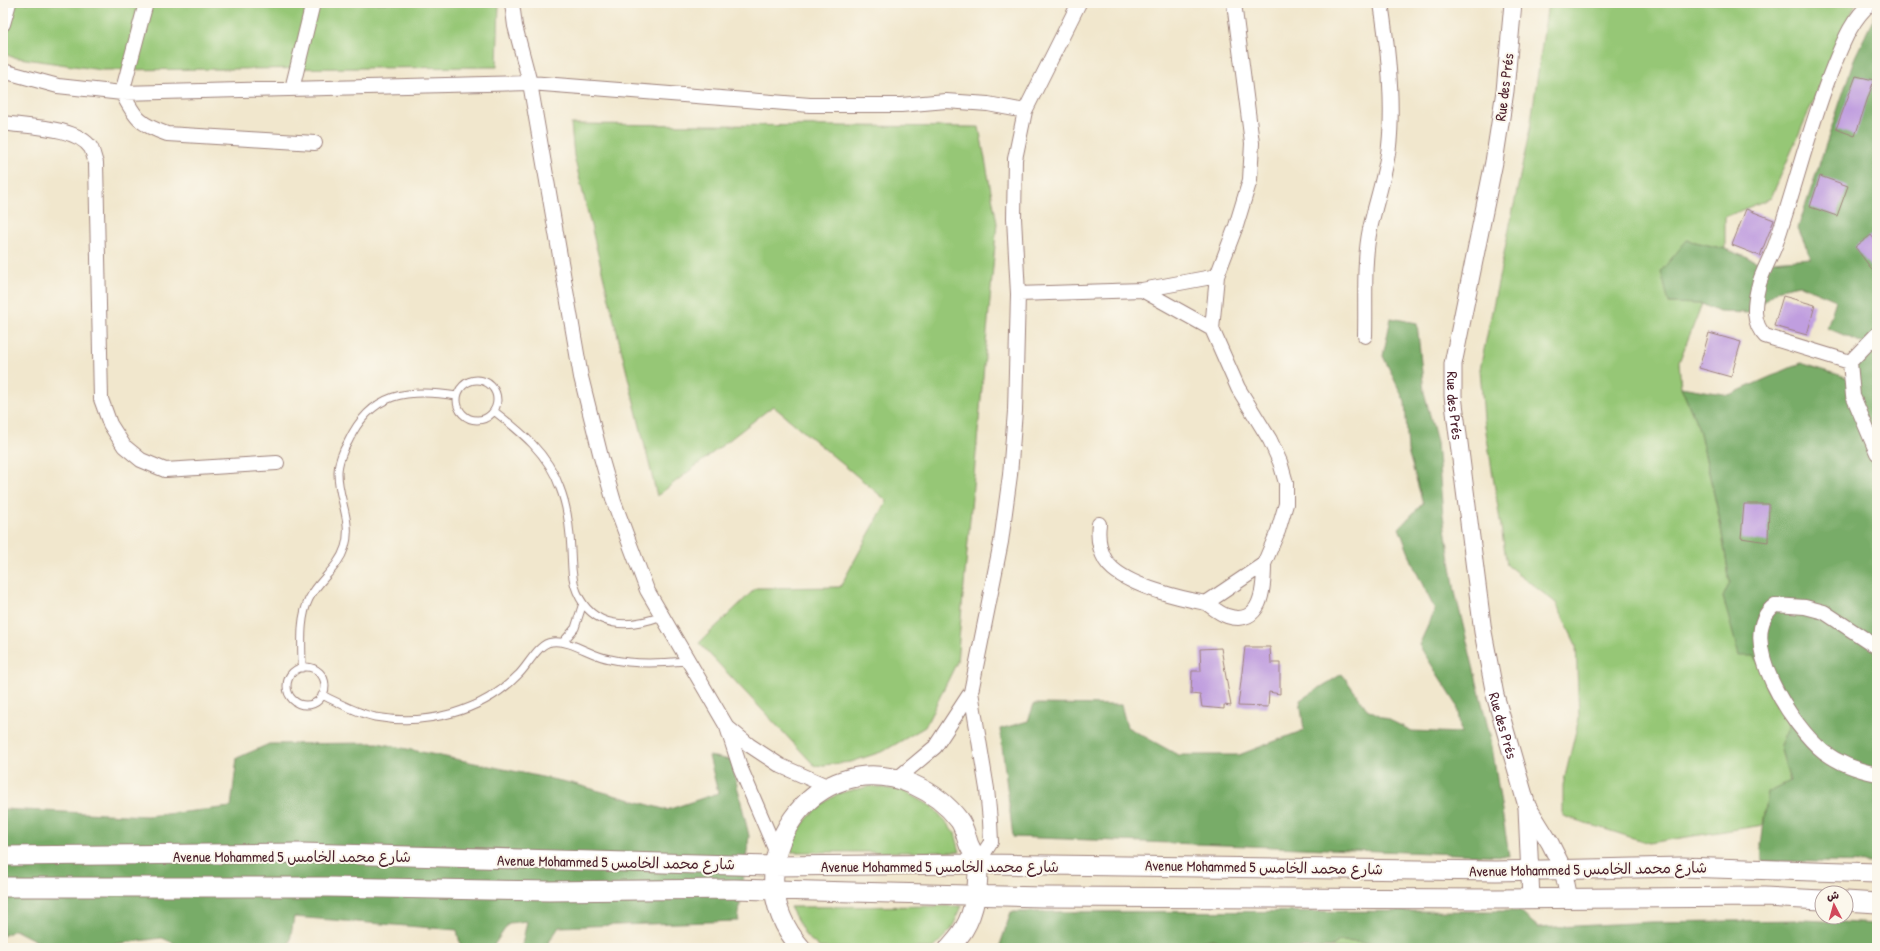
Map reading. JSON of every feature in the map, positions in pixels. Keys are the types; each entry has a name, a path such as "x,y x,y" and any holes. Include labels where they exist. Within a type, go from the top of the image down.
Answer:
{"main road":[{"path":"801,948 791,936 779,915 773,891 775,858 788,825 806,803 829,786 859,778 875,776 898,778 933,794 960,820 977,864 977,894 965,928 949,948"},
{"name":"Avenue Mohammed 5 شارع محمد الخامس","path":"3,856 302,853 775,858 977,864 1530,870 1682,867 1877,873"},
{"name":"Avenue Mohammed 5 شارع محمد الخامس","path":"3,887 328,887 549,891 734,889 1051,897 1531,899 1764,897 1814,900"},
{"path":"1854,902 1877,903"},
{"path":"965,928 966,948"}],"street":[{"path":"3,24 9,3"},
{"path":"146,3 122,93 134,116 148,128 167,134 315,143"},
{"path":"292,89 314,3"},
{"path":"512,3 515,26 530,83 581,377 601,457 617,508 647,590 727,727 740,767 775,858"},
{"path":"977,864 991,842 987,789 971,692 1001,542 1010,475 1016,411 1018,294 1014,218 1015,159 1025,110 1080,3"},
{"path":"1099,524 1098,538 1101,552 1112,568 1131,580 1179,598 1206,603 1226,616 1237,618 1250,614 1257,608 1262,598 1264,586 1264,564 1278,531 1286,504 1286,483 1280,462 1270,440 1238,388 1212,329 1217,276 1236,226 1250,180 1252,143 1234,3"},
{"path":"1365,336 1367,262 1370,230 1380,196 1389,146 1391,102 1381,3"},
{"name":"Rue des Prés","path":"1513,3 1504,91 1494,162 1453,364 1453,396 1483,632 1495,695 1527,806 1531,899"},
{"path":"1850,362 1785,344 1765,336 1760,330 1755,319 1755,309 1758,287 1776,244 1820,100 1846,37 1857,17 1871,3"},
{"path":"3,71 58,86 122,93 530,83 810,105 901,105 946,101 988,104 1025,110"},
{"path":"3,123 62,131 81,137 91,148 96,163 101,399 110,424 124,446 141,460 165,470 277,464"},
{"path":"1018,294 1142,290 1217,276"},
{"path":"1142,290 1212,329"},
{"path":"1850,362 1877,334"},
{"path":"1850,362 1855,402 1877,453"},
{"path":"1206,603 1264,564"},
{"path":"1877,647 1824,612 1805,608 1775,605 1765,614 1762,623 1761,649 1764,661 1786,709 1801,730 1823,751 1843,765 1877,774"},
{"path":"898,778 936,747 971,692"},
{"path":"727,727 749,745 781,766 829,786"},
{"name":"Rue des Prés","path":"1527,806 1550,843 1563,869 1569,899"}],"lane":[{"path":"475,380 487,382 492,386 497,398 494,411 483,419 469,418 459,410 457,396 459,390 468,381 475,380"},
{"path":"302,668 302,632 305,612 309,599 339,563 345,547 348,529 338,472 343,451 353,431 378,404 397,395 419,392 457,396"},
{"path":"494,411 524,434 540,451 560,487 568,514 572,576 577,592 583,603 595,616 608,622 620,624 644,623 662,616"},
{"path":"563,642 575,628 583,603"},
{"path":"322,695 359,712 375,717 398,719 435,718 472,707 491,698 513,681 543,646 551,642 563,642 574,645 589,654 634,663 689,661"},
{"path":"302,668 310,668 320,673 324,684 322,695 318,700 306,705 294,700 290,696 287,689 289,677 293,672 302,668"}],"green space":[{"path":"3,3 499,3 497,67 101,70 12,57 3,53"},
{"path":"1548,3 1856,3 1771,198 1725,217 1725,249 1687,240 1669,303 1702,304 1679,362 1681,387 1699,429 1719,516 1730,583 1723,598 1776,696 1789,726 1780,746 1790,782 1768,792 1763,825 1649,843 1563,816 1563,785 1579,718 1576,645 1556,603 1507,565 1484,419 1480,369 1530,128"},
{"path":"1877,11 1877,863 1762,861 1761,844 1768,792 1790,781 1780,746 1789,726 1755,656 1739,656 1723,597 1730,582 1719,516 1699,429 1681,387 1729,395 1801,363 1849,378 1863,343 1827,328 1836,300 1800,285 1780,289 1749,313 1719,312 1702,304 1669,303 1661,271 1687,240 1725,249 1758,262 1811,258 1798,228 1855,57"},
{"path":"571,124 979,127 997,223 957,662 925,727 884,751 851,762 815,766 699,643 756,588 840,587 887,501 773,406 657,496 574,156"},
{"path":"1391,318 1417,323 1424,392 1437,442 1443,515 1455,592 1491,740 1509,856 1013,837 1000,729 1028,721 1034,704 1121,705 1127,727 1178,755 1239,755 1304,730 1300,700 1342,674 1367,709 1412,731 1461,733 1457,705 1419,645 1435,610 1415,569 1399,528 1423,503 1408,451 1405,402 1383,356"},
{"path":"378,743 571,783 667,810 718,793 709,756 731,760 749,836 738,921 559,927 545,948 525,948 522,945 527,921 509,923 492,948 461,948 457,930 294,917 289,947 185,948 162,938 84,948 50,948 15,930 3,936 3,809 147,816 231,807 237,758 269,744"},
{"path":"872,786 904,791 933,807 955,833 960,852 791,852 793,843 802,826 822,805 838,794"},
{"path":"962,906 951,930 933,948 820,948 806,936 790,907"},
{"path":"1519,911 1539,928 1651,922 1804,920 1814,921 1814,925 1854,925 1854,923 1877,924 1877,948 1678,948 1673,946 1658,948 1467,948 1339,941 1330,948 1247,948 1212,939 1165,948 999,948 1011,912"},
{"path":"1212,939 1247,948 1165,948"},
{"path":"1339,941 1464,947 1467,948 1330,948"}],"building":[{"path":"1856,76 1874,80 1855,136 1836,129"},
{"path":"1820,176 1848,186 1837,216 1810,207"},
{"path":"1746,209 1774,220 1760,256 1732,245"},
{"path":"1871,235 1877,243 1877,276 1855,247"},
{"path":"1783,296 1815,305 1807,335 1774,326"},
{"path":"1709,333 1741,342 1731,377 1699,368"},
{"path":"1744,504 1769,504 1768,542 1741,538"},
{"path":"1245,647 1270,647 1271,663 1280,663 1280,694 1269,692 1268,707 1238,706"},
{"path":"1221,648 1231,706 1224,705 1224,709 1202,707 1200,695 1191,694 1192,671 1201,671 1200,649"}]}
